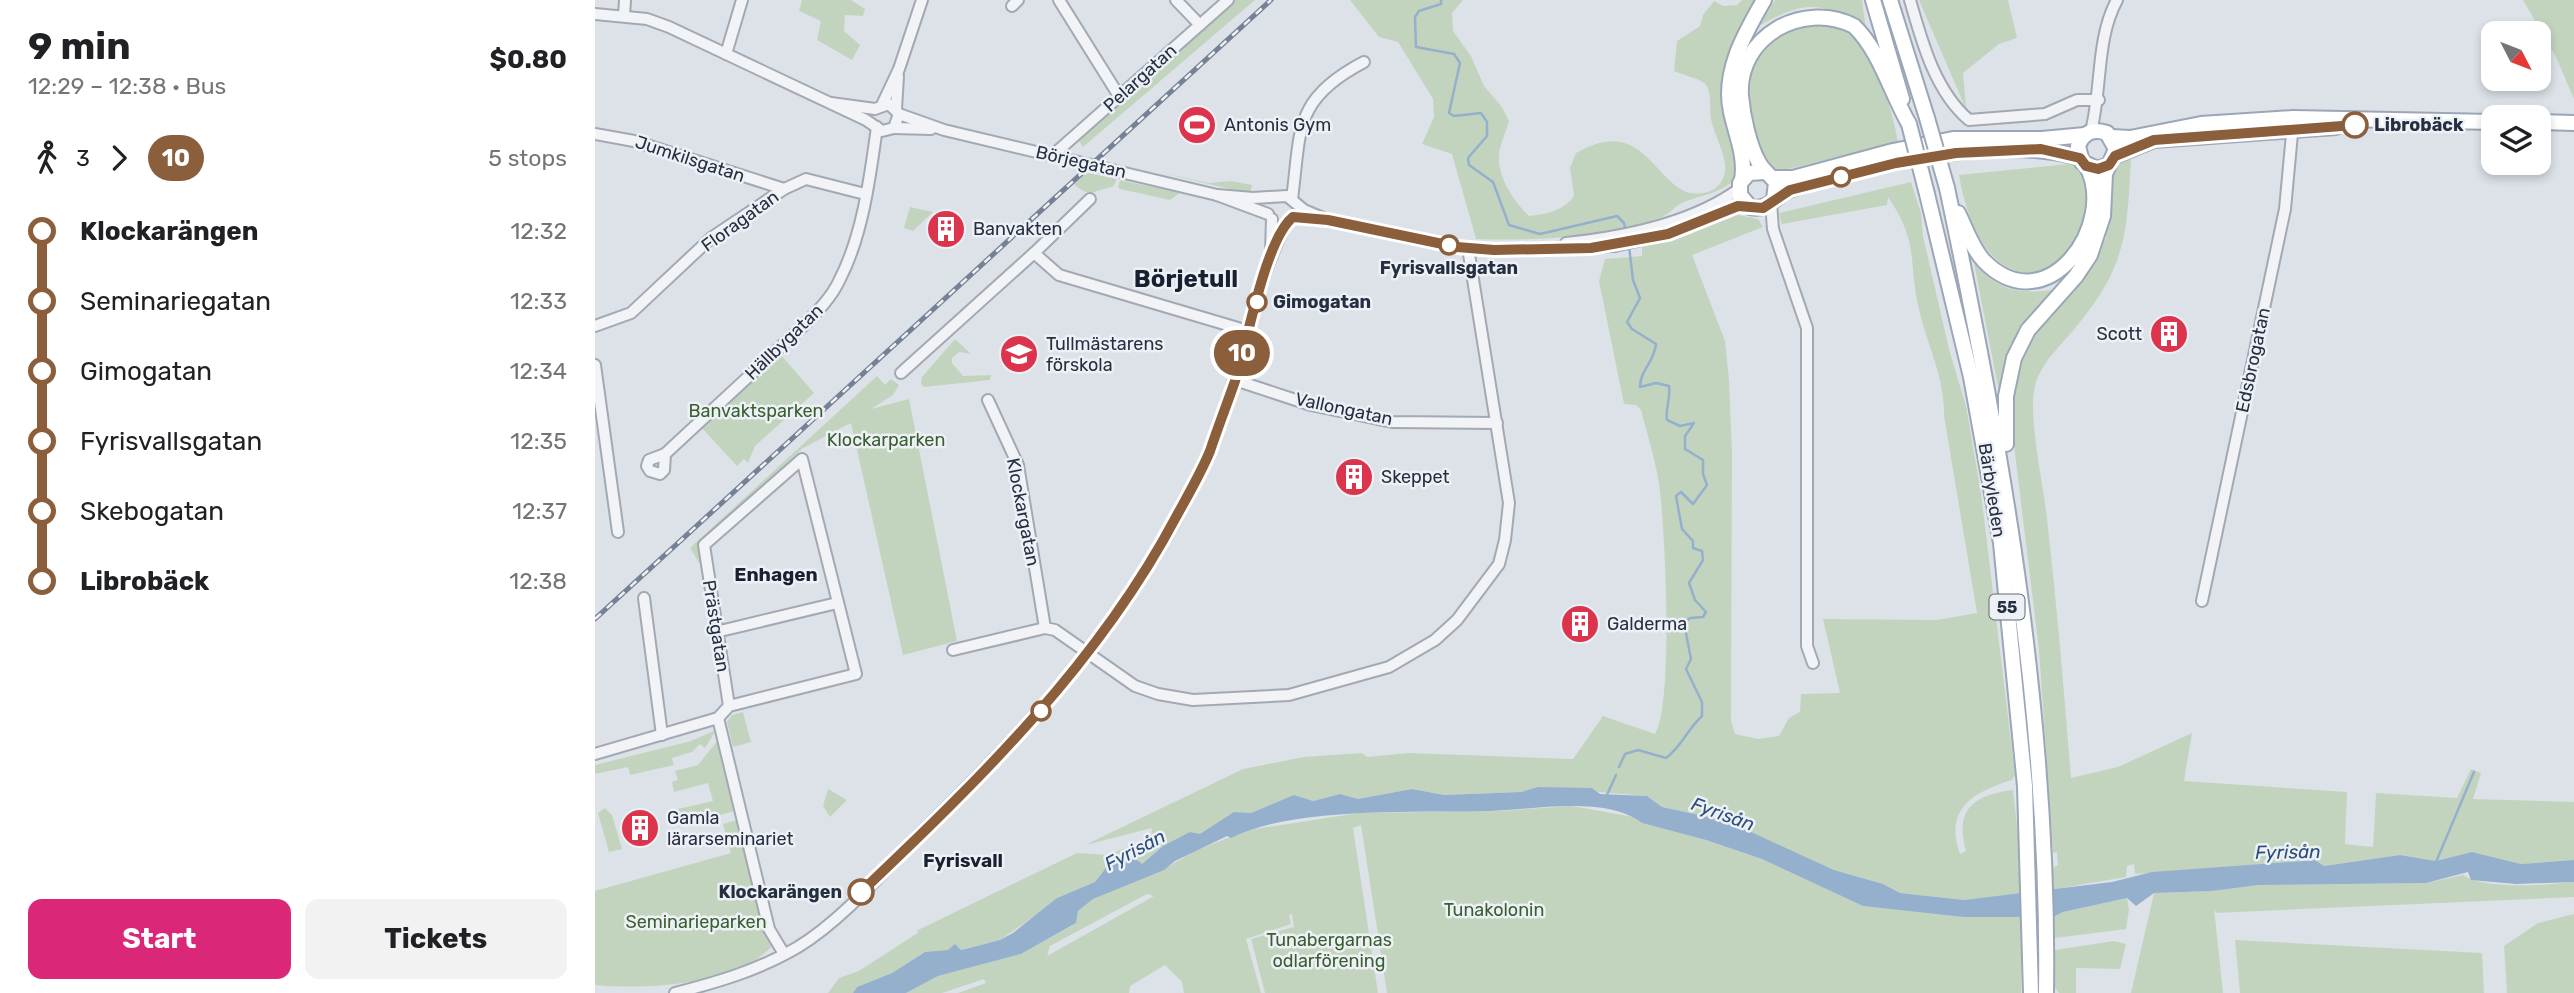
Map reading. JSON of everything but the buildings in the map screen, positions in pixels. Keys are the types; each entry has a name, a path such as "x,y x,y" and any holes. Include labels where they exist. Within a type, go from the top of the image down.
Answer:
{"main road":[{"path":"1764,0 1744,35 1730,86 1730,108 1744,159 1740,185 1750,206 1773,201 1790,190 1896,163 1956,153 2041,149 2098,169 2154,140 2293,125"},
{"name":"Bärbyleden","path":"1873,0 1909,124 1958,315 1997,519 2035,839"},
{"name":"Bärbyleden","path":"1890,0 1947,188 2003,468 2026,635 2039,987"},
{"path":"1773,201 1777,189 1754,152 1741,95 1743,66 1756,38 1782,16 1813,10 1827,11 1852,24 1872,50 1909,124"},
{"path":"1740,185 1749,173 1793,178 1893,151 1953,139 2042,139 2097,134 2130,138 2201,124 2293,125 2407,120 2481,122"},
{"path":"2551,122 2574,123"},
{"path":"2003,468 2007,389 2014,358 2028,330 2076,276 2090,255 2103,216 2112,160 2097,134"},
{"path":"1947,188 1971,242 1983,260 1997,272 2028,281 2056,273 2079,250 2089,224 2092,183 2078,146 2097,134"}],"street":[{"path":"624,16 625,0"},
{"path":"726,54 742,0"},
{"path":"876,126 879,107 899,69 922,0"},
{"path":"1059,0 1119,96"},
{"path":"1175,0 1200,25"},
{"name":"Pelargatan","path":"1053,155 1228,0"},
{"path":"1910,0 1922,40 1945,92 1969,120 2045,114 2077,100 2099,100"},
{"path":"2097,134 2107,18 2117,0"},
{"name":"Börjegatan","path":"595,14 624,16 669,27 876,126 944,130"},
{"path":"675,993 745,973 784,954 823,930 1011,744 1089,654 1159,548 1209,454 1235,380 1271,254 1290,220 1286,199 1296,146 1316,98 1331,83 1364,62"},
{"path":"892,129 898,111 899,69"},
{"name":"Börjegatan","path":"831,103 879,107 889,104 898,111 944,130 1217,194 1286,199 1328,220"},
{"name":"Edsbrogatan","path":"2202,601 2285,209 2293,125"},
{"name":"Hällbygatan","path":"665,454 822,307 840,281 873,164 876,126"},
{"name":"Hällbygatan","path":"873,164 892,129"},
{"name":"Jumkilsgatan","path":"595,134 634,141 784,189"},
{"name":"Floragatan","path":"595,326 631,313 711,238 784,189 806,179 865,194"},
{"name":"Börjegatan","path":"1637,237 1740,185"},
{"name":"Börjegatan","path":"1217,194 1270,216 1290,220 1328,220 1468,248 1494,250 1615,241 1668,234 1750,206"},
{"path":"1271,254 1268,205 1286,199"},
{"path":"901,373 1090,200"},
{"path":"1773,201 1773,229 1807,328 1807,646 1813,663"},
{"path":"1750,206 1773,229"},
{"path":"953,650 1045,628 1055,631 1135,686 1193,700 1289,695 1389,667 1435,640 1457,620 1499,564 1509,503 1468,248"},
{"path":"1034,253 1059,275 1248,331"},
{"path":"595,365 600,427 618,532"},
{"name":"Vallongatan","path":"1235,380 1311,405 1392,422 1497,423"},
{"name":"Klockargatan","path":"988,400 1018,465 1045,628"},
{"name":"Prästgatan","path":"729,706 704,545 802,459 837,603"},
{"path":"644,598 662,735"},
{"path":"595,754 718,718 729,706 856,674 837,603 716,632"},
{"path":"718,718 769,929 784,954"}],"green space":[{"path":"802,0 851,0 865,9 863,16 845,15 844,31 860,45 852,60 817,40 821,21 799,11"},
{"path":"1224,0 1255,0 1083,147 1078,139"},
{"path":"1350,0 1463,0 1452,13 1453,31 1471,56 1484,86 1502,107 1509,121 1499,163 1512,196 1529,216 1554,211 1570,201 1574,196 1570,168 1576,153 1602,142 1622,142 1639,150 1678,187 1692,193 1710,191 1718,186 1723,178 1725,165 1711,119 1709,91 1701,81 1674,71 1677,41 1700,26 1703,15 1714,1 1723,6 1737,5 1742,0 1760,0 1726,114 1740,173 1728,185 1684,202 1665,216 1617,230 1570,237 1476,239 1452,154 1422,144 1434,117 1433,99 1398,42 1379,37"},
{"path":"1775,0 1862,0 1866,29 1836,13 1812,7 1788,12 1757,27"},
{"path":"1919,0 2008,0 2017,38 1999,44 1963,73 1966,109"},
{"path":"2523,0 2574,0 2574,99 2551,48 2551,21 2535,21"},
{"path":"1824,20 1848,31 1862,44 1888,101 1898,142 1776,172 1761,153 1752,121 1750,87 1755,61 1770,36 1785,26 1797,22"},
{"path":"2118,160 2131,160 2128,207 2122,246 2116,264 2096,301 2045,365 2033,395 2034,429 2051,551 2071,778 2118,767 2192,733 2184,781 2347,792 2345,844 2373,847 2376,793 2457,798 2471,769 2481,773 2473,799 2574,802 2574,860 2521,864 2472,852 2436,861 2400,855 2324,866 2315,860 2135,874 2134,864 2127,866 2126,877 2050,890 2050,870 2058,865 2057,852 2053,853 2039,650 2011,421 2015,376 2028,342 2089,270 2106,238 2112,167"},
{"path":"2078,163 2086,185 2087,205 2084,222 2068,253 2056,264 2042,271 2026,273 2009,268 1998,261 1974,227 1959,175"},
{"path":"1159,172 1209,183 1231,181 1252,185 1250,194"},
{"path":"1085,173 1117,179 1113,187 1089,193 1074,184"},
{"path":"1120,180 1180,193 1170,200 1120,189"},
{"path":"1911,182 1921,213 1923,236 1949,349 1966,406 1981,493 2015,775 2012,780 1985,790 1965,805 1956,825 1956,838 1960,854 1966,851 1963,824 1970,807 1988,796 2013,790 2021,862 2020,894 1964,900 1900,893 1883,884 1834,870 1747,830 1713,818 1662,807 1647,796 1538,787 1521,792 1444,795 1412,789 1358,799 1340,794 1313,801 1294,796 1251,813 1234,812 1200,835 1163,846 1142,864 1109,864 1095,882 1057,898 1000,940 960,950 925,952 892,973 857,987 853,993 828,993 839,978 859,971 919,932 916,931 1077,853 1108,855 1151,837 1152,828 1085,845 1243,769 1304,757 1362,753 1367,757 1408,753 1573,759 1603,716 1655,734 1661,716 1666,652 1664,536 1659,483 1641,410 1636,405 1624,404 1599,281 1605,259 1642,256 1642,246 1679,236 1733,214 1758,219 1763,227 1692,255 1725,341 1729,380 1732,452 1731,721 1735,734 1758,739 1779,736 1789,718 1800,712 1801,694 1840,693 1823,619 1937,620 1977,613 1941,388 1921,319 1911,250 1898,213 1888,197 1887,205 1782,224 1779,213"},
{"path":"910,207 933,212 913,231 904,228"},
{"path":"1974,263 2001,285 2019,291 2054,290 2012,346 2006,362 2000,397"},
{"path":"955,339 971,354 959,352 952,358 952,363 963,376 991,375 990,380 924,387 921,384 922,377"},
{"name":"Banvaktsparken","path":"781,355 814,393 755,446 748,463 744,459 737,466 701,427"},
{"name":"Klockarparken","path":"877,376 885,385 891,379 899,385 893,395 871,409 909,399 957,641 903,655 851,423 803,448 703,540 703,569 690,548"},
{"path":"743,712 751,742 733,747 727,722 732,715"},
{"path":"716,730 705,748 700,744 692,752 672,758 674,765 630,775 628,767 595,774 595,765 691,741"},
{"path":"719,739 735,811 694,822 669,811 713,801 708,783 674,792 672,782 678,780 675,771 698,765"},
{"path":"828,789 847,800 830,817 823,806"},
{"name":"Tunakolonin","path":"1572,806 1634,817 1642,823 1706,840 1762,859 1863,906 2022,914 2021,993 1387,993 1361,825 1353,828 1378,993 1265,993 1251,939 1294,927 1292,914 1289,915 1291,924 1246,939 1261,993 1184,993 1182,982 1165,965 1130,986 1129,993 958,993 986,983 984,979 942,993 906,993 938,976 1021,954 1075,924 1078,911 1093,899 1141,877 1157,873 1197,850 1248,830 1359,813 1499,811","holes":["1147,894 1154,896 1047,956 1050,946"]},
{"path":"605,808 612,815 622,849 609,852 598,813"},
{"name":"Seminarieparken","path":"737,820 772,946 757,959 714,977 639,987 595,985 595,891 731,853 723,824"},
{"path":"2463,875 2473,880 2501,885 2574,882 2574,897 2216,913 2214,908 2223,993 2131,993 2154,893 2212,891 2259,885 2426,883"},
{"path":"2127,898 2129,910 2126,929 2055,938 2053,917 2063,912"},
{"path":"2574,914 2574,993 2507,993 2504,946 2538,923"},
{"path":"2235,940 2482,953 2484,993 2240,993"},
{"path":"2114,941 2126,944 2120,969 2076,968 2076,993 2059,993 2055,988 2055,950"}],"water":[{"path":"1538,787 1592,788 1600,794 1647,796 1662,807 1713,818 1747,830 1834,870 1883,884 1900,893 1964,900 2112,882 2152,872 2315,860 2324,866 2400,855 2436,861 2472,852 2521,864 2574,860 2574,882 2516,884 2471,880 2468,872 2426,883 2259,885 2212,891 2154,893 2136,906 2127,898 2063,912 2053,917 1964,917 1863,906 1762,859 1706,840 1642,823 1627,814 1609,809 1569,806 1490,811 1357,813 1288,821 1257,828 1231,838 1227,836 1175,861 1164,870 1093,899 1078,911 1076,923 1021,954 938,976 906,993 853,993 857,987 892,973 925,952 948,950 955,944 961,950 1000,940 1057,898 1095,882 1109,864 1132,856 1142,864 1163,846 1190,832 1200,834 1234,812 1251,813 1294,795 1313,801 1340,794 1358,799 1412,789 1444,795 1521,792"}],"waterway":[{"path":"1441,0 1441,4 1419,11 1415,17 1416,47 1454,54 1460,63 1449,113 1454,116 1481,113 1487,122 1487,136 1468,158 1469,165 1493,182 1509,225 1540,234 1617,216 1624,223 1626,232"},
{"path":"1619,767 1625,754 1638,750 1666,758 1702,716 1702,702 1686,669 1691,659 1684,623 1690,618 1703,617 1706,612 1695,600 1689,583 1703,560 1702,551 1693,548 1693,541 1682,529 1676,496 1681,492 1693,504 1707,485 1703,474 1703,460 1685,449 1685,436 1694,423 1680,426 1667,420 1669,386 1656,383 1640,387 1656,344 1632,329 1627,322 1640,298 1633,280 1629,246"},
{"path":"2436,862 2474,772"},
{"name":"Librobäck","path":"1606,797 1616,775"}],"railway":[{"path":"595,619 1271,0"}],"bus line":[{"name":"10","path":"861,892 1011,744 1089,654 1124,605 1159,548 1209,454 1235,380 1271,254 1287,222 1293,217 1328,220 1457,247 1494,250 1615,246 1668,234 1726,209 1746,204 1763,208 1790,190 1896,163 1956,153 2041,149 2080,158 2086,166 2098,169 2109,165 2115,156 2154,140 2355,125"}],"place":[{"name":"Antonis Gym","path":"1197,125"},
{"name":"Librobäck","path":"2355,125"},
{"name":"Banvakten","path":"946,229"},
{"name":"Fyrisvallsgatan","path":"1449,245"},
{"name":"Gimogatan","path":"1257,302"},
{"name":"Scott","path":"2169,334"},
{"name":"Tullmästarens förskola","path":"1019,354"},
{"name":"Skeppet","path":"1354,477"},
{"name":"Galderma","path":"1580,624"},
{"name":"Gamla lärarseminariet","path":"640,828"},
{"name":"Klockarängen","path":"861,892"}],"district":[{"name":"Börjetull","path":"1186,279"},
{"name":"Enhagen","path":"776,574"},
{"name":"Fyrisvall","path":"963,860"}],"water label":[{"name":"Fyrisån","path":"1723,814"},
{"name":"Fyrisån","path":"1135,850"},
{"name":"Fyrisån","path":"2288,852"}],"park label":[{"name":"Tunabergarnas odlarförening","path":"1329,950"}]}
